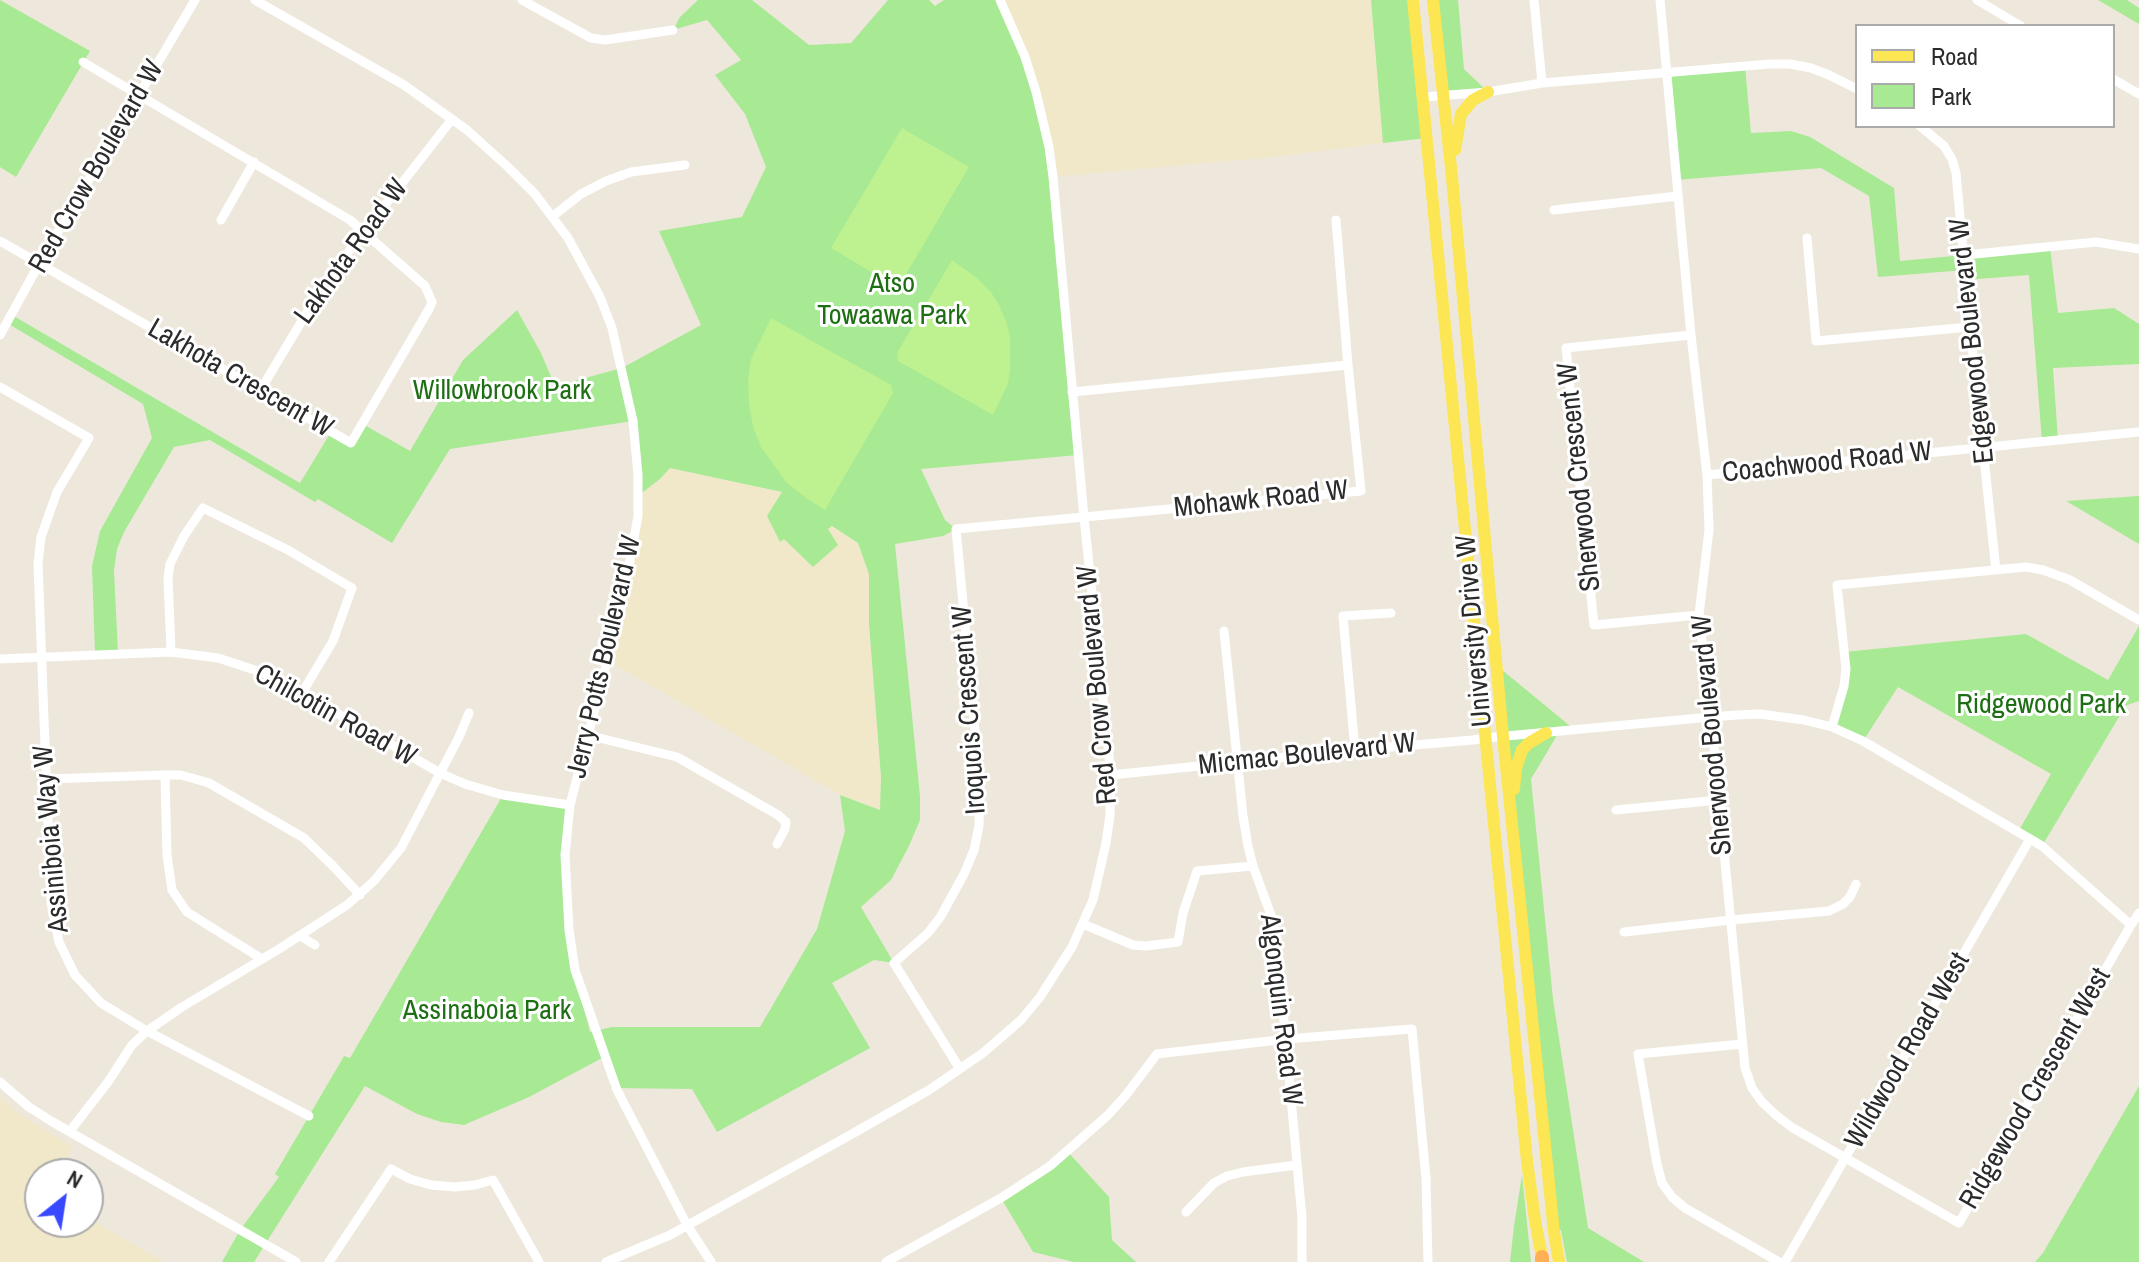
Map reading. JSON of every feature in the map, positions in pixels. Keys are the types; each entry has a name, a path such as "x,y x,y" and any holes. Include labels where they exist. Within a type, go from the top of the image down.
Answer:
{"main road":[{"name":"University Drive W","path":"1413,0 1527,1161 1542,1260"},
{"name":"University Drive W","path":"1433,0 1503,737 1559,1262"},
{"path":"1452,177 1461,114 1473,100 1488,92"},
{"path":"1511,812 1519,757 1529,743 1546,733"}],"street":[{"name":"Red Crow Boulevard W","path":"0,335 195,0"},
{"name":"Jerry Potts Boulevard W","path":"255,0 374,67 452,119 508,167 535,194 568,238 600,297 612,328 630,401 637,447 639,495 632,556 613,644 570,805 565,891 575,970 617,1090 687,1225 711,1262"},
{"path":"522,0 591,38 605,40 673,30"},
{"name":"Red Crow Boulevard W","path":"606,1262 670,1235 929,1090 1002,1038 1021,1020 1057,972 1093,900 1106,843 1111,775 1049,147 1025,57 1000,0"},
{"path":"1534,0 1542,83"},
{"name":"Sherwood Boulevard W","path":"1660,0 1707,475 1709,530 1699,615 1745,1068 1752,1088 1762,1102 1793,1128 1846,1157"},
{"path":"1977,0 2018,24"},
{"name":"Lakhota Crescent W","path":"0,241 351,443 429,309 432,302 425,286 334,208 83,62"},
{"path":"1424,97 1488,92 1542,83 1770,64 1790,64 1829,75 1855,88"},
{"path":"2115,80 2139,94"},
{"name":"Lakhota Road W","path":"260,391 325,282 452,119"},
{"name":"Edgewood Boulevard W","path":"1922,128 1944,146 1956,173 1996,570"},
{"path":"221,220 254,162"},
{"path":"553,216 581,194 606,181 631,172 685,165"},
{"path":"1554,210 1678,196"},
{"name":"Mohawk Road W","path":"1084,517 1361,491 1336,220"},
{"path":"1807,238 1816,341 1970,327"},
{"path":"1965,255 2096,242 2139,249"},
{"name":"Sherwood Crescent W","path":"1691,335 1566,348 1594,625 1699,615"},
{"path":"1072,392 1348,365"},
{"name":"Assiniboia Way W","path":"0,387 89,438 57,492 41,537 38,563 51,902 59,942 75,975 101,1003 147,1031 309,1116"},
{"name":"Coachwood Road W","path":"1707,475 2139,432"},
{"path":"171,652 170,564 203,508 288,550 352,588 333,641 302,693"},
{"name":"Iroquois Crescent W","path":"960,1069 894,963 928,933 941,916 964,874 979,826 980,784 956,529 1084,517"},
{"path":"1832,727 1846,669 1837,585 2026,567 2057,575 2139,620"},
{"path":"1355,750 1343,616 1391,613"},
{"name":"Algonquin Road W","path":"1224,631 1243,816 1253,866 1276,934 1302,1218 1302,1262"},
{"name":"Chilcotin Road W","path":"0,659 171,652 218,658 264,673 440,773 465,784 490,792 570,805"},
{"path":"70,1131 132,1045 147,1031 360,895 401,848 469,713"},
{"name":"Micmac Boulevard W","path":"1111,775 1760,714 1832,727 1863,741 2030,839"},
{"path":"587,735 677,757 778,815 786,822 777,844"},
{"path":"165,775 167,855 172,890 187,912 262,959"},
{"path":"47,779 181,775 209,783 304,838 360,895"},
{"path":"1616,810 1719,800"},
{"path":"2030,839 2042,846 2131,925"},
{"name":"Wildwood Road West","path":"1785,1262 2030,839"},
{"path":"1083,924 1133,945 1178,942 1183,913 1197,871 1253,866"},
{"path":"1624,932 1829,911 1850,897 1856,884"},
{"name":"Ridgewood Crescent West","path":"1846,1157 1959,1223 2139,913"},
{"path":"300,936 315,945"},
{"path":"886,1262 1001,1198 1050,1166 1108,1115 1157,1054 1412,1029 1426,1178 1428,1262"},
{"path":"1742,1044 1638,1054 1662,1183 1685,1208 1779,1262"},
{"path":"0,1082 29,1107 296,1262"},
{"path":"1186,1212 1214,1183 1227,1176 1297,1165"},
{"path":"329,1262 391,1169 431,1185 455,1187 493,1180 539,1262"}],"shaded area":[{"path":"1000,0 1371,0 1383,143 1273,157 1053,177"},
{"path":"670,468 782,492 858,543 869,574 869,624 881,777 880,810 840,795 605,659 621,601 639,495"},
{"path":"0,1097 22,1116 73,1147 66,1158 24,1158 24,1238 104,1238 104,1227 164,1262 0,1262"}],"green space":[{"path":"0,0 90,51 16,177 0,167"},
{"path":"698,0 752,0 809,45 851,43 888,0 929,0 935,6 944,0 1000,0 1044,122 1078,455 921,469 945,520 956,529 943,536 895,544 920,820 891,880 861,907 894,963 874,960 832,983 870,1048 717,1132 692,1089 611,1088 604,1057 529,1097 464,1125 417,1114 365,1086 254,1262 222,1262 240,1230 279,1177 275,1174 344,1056 350,1058 503,795 570,805 565,855 578,986 590,1032 612,1027 760,1027 817,929 845,831 840,795 880,810 881,777 869,624 869,574 858,543 832,526 828,529 838,545 813,567 784,539 780,542 767,516 782,492 670,468 639,495 633,421 450,449 392,543 210,440 174,447 124,532 117,549 114,570 118,653 95,654 92,566 100,531 152,438 143,404 7,323 12,315 300,483 331,432 351,442 361,423 410,451 463,360 517,310 555,386 622,368 701,325 659,231 742,217 766,167 745,114 715,75 741,60 707,20 673,30 680,17"},
{"path":"1371,0 1411,0 1427,138 1383,143"},
{"path":"1433,0 1458,0 1464,69 1488,92 1443,96"},
{"path":"2098,0 2127,0 2139,8 2139,24"},
{"path":"1745,66 1751,133 1791,131 1810,137 1894,188 1900,261 2050,247 2058,313 2114,308 2139,324 2139,364 2053,368 2058,440 2042,442 2029,275 1965,280 1965,270 1878,277 1869,196 1821,168 1676,180 1666,72"},
{"path":"902,128 969,167 898,288 831,248"},
{"path":"952,260 991,292 1006,321 1010,337 1010,370 1008,384 993,415 898,361 897,353"},
{"path":"771,318 891,385 893,393 825,510 786,482 761,447 753,427 748,379 751,359"},
{"path":"2139,496 2139,544 2066,501"},
{"name":"Ridgewood Park","path":"2139,626 2139,701 2127,705 2042,846 2018,832 2051,774 1898,687 1863,741 1832,727 1840,703 1844,652 2026,634 2108,680"},
{"path":"1496,665 1575,730 1559,732 1531,779 1553,999 1588,1228 1644,1262 1567,1262 1561,1230 1554,1232"},
{"path":"2139,1086 2139,1262 2035,1262 2043,1253"},
{"path":"1068,1152 1109,1197 1112,1240 1136,1262 1074,1262 1033,1252 1001,1198"},
{"path":"1522,1175 1531,1262 1510,1262 1514,1226"}],"park label":[{"name":"Atso Towaawa Park","path":"892,300"},
{"name":"Willowbrook Park","path":"502,391"},
{"name":"Assinaboia Park","path":"487,1011"}]}
